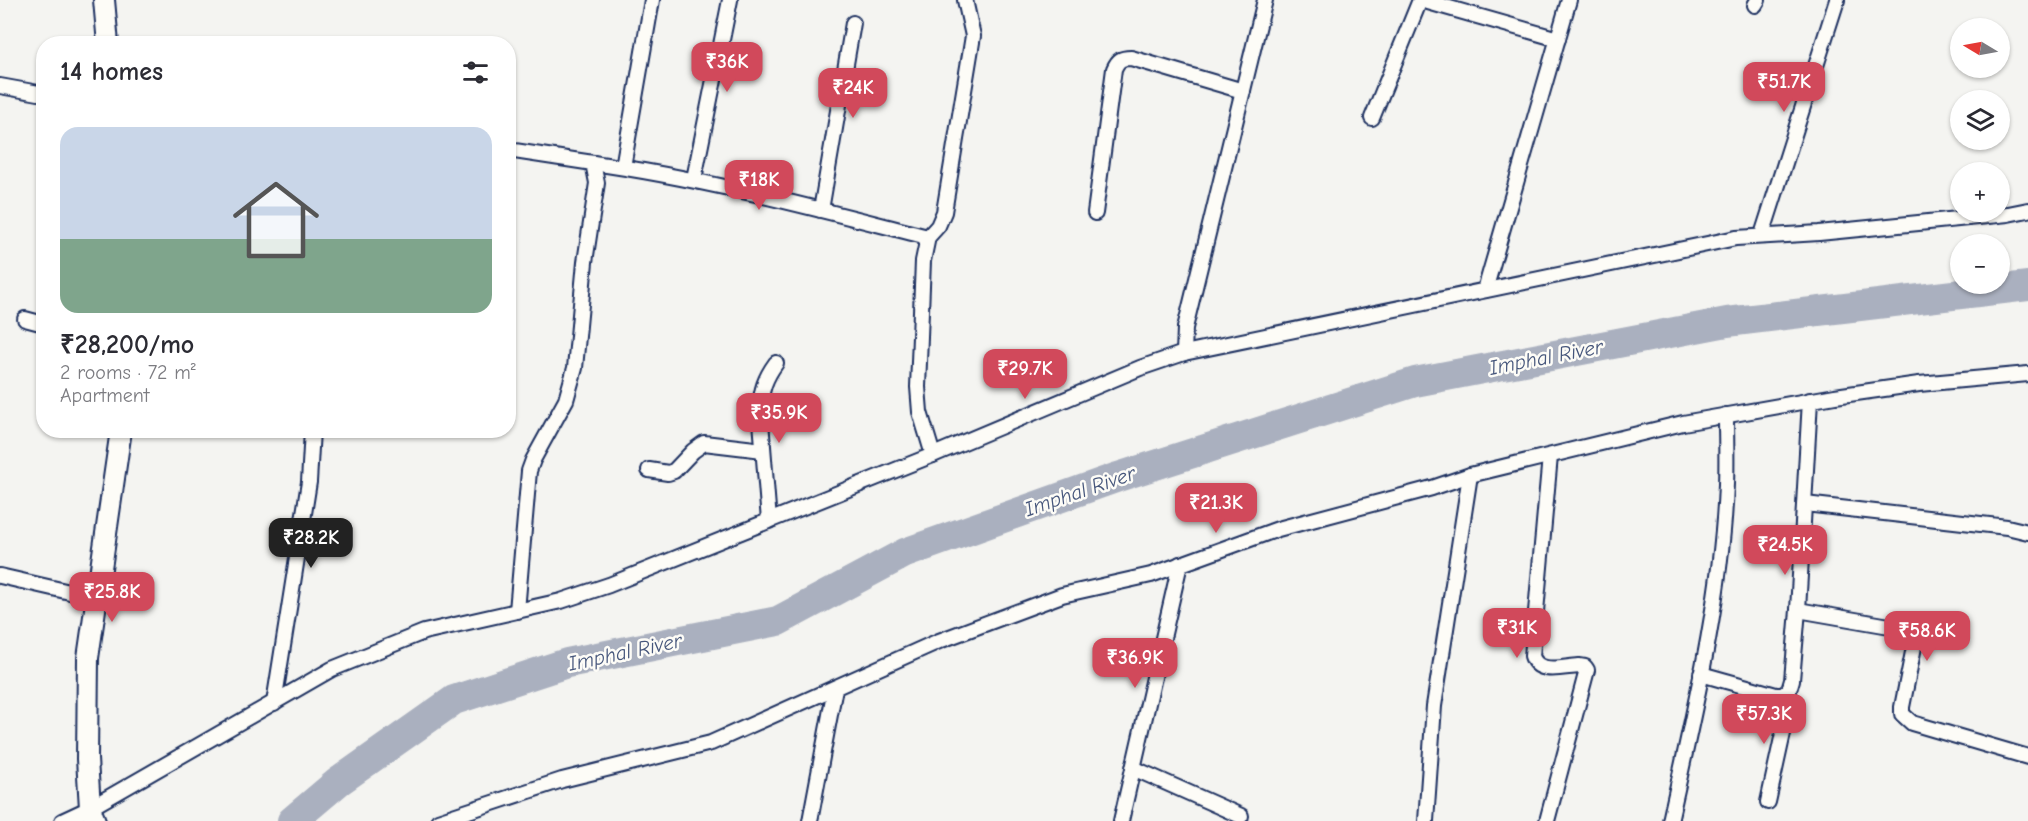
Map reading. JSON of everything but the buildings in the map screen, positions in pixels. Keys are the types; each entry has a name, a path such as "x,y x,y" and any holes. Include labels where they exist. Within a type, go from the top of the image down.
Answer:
{"street":[{"path":"104,0 107,36"},
{"path":"623,167 652,0"},
{"path":"694,179 730,0"},
{"path":"933,455 920,412 918,387 923,261 928,237 938,226 944,212 973,36 965,0"},
{"path":"1184,353 1185,328 1265,0"},
{"path":"1372,118 1421,0 1558,39"},
{"path":"1485,290 1569,0"},
{"path":"1762,236 1837,0"},
{"path":"821,210 853,23"},
{"path":"1095,213 1114,69 1117,62 1122,58 1131,58 1243,91"},
{"path":"0,86 36,93"},
{"path":"516,151 694,179 928,237"},
{"path":"517,611 529,471 566,400 575,368 585,262 597,183 593,163"},
{"path":"62,821 93,814 332,669 380,648 424,632 561,601 609,585 933,455 1140,368 1184,353 1736,238 1819,233 2028,210"},
{"path":"25,319 36,322"},
{"path":"769,521 760,409 761,393 766,377 776,363"},
{"path":"438,821 562,780 711,743 939,641 1062,595 1151,575 1278,529 1432,488 1470,475 1683,423 1726,415 1919,384 2028,374"},
{"path":"1768,802 1792,680 1810,400"},
{"path":"1670,821 1701,674 1719,558 1726,484 1726,415"},
{"path":"93,814 87,759 88,658 120,438"},
{"path":"274,704 309,482 312,438"},
{"path":"649,470 668,473 674,471 704,443 763,450"},
{"path":"1547,821 1587,670 1585,667 1578,666 1541,668 1535,664 1532,656 1550,456"},
{"path":"1426,821 1434,706 1470,475"},
{"path":"1805,504 2007,527 2028,532"},
{"path":"1121,821 1180,564"},
{"path":"0,576 96,598"},
{"path":"1798,610 1901,628 1908,632 1914,647 1902,714 1912,723 2028,757"},
{"path":"1701,674 1776,695 1783,695 1789,690"},
{"path":"810,821 835,687"},
{"path":"1133,768 1241,816"}],"waterway":[{"name":"Imphal River","path":"292,821 338,782 454,700 567,663 778,621 905,553 1118,477 1415,382 1727,322 2028,286"}]}
